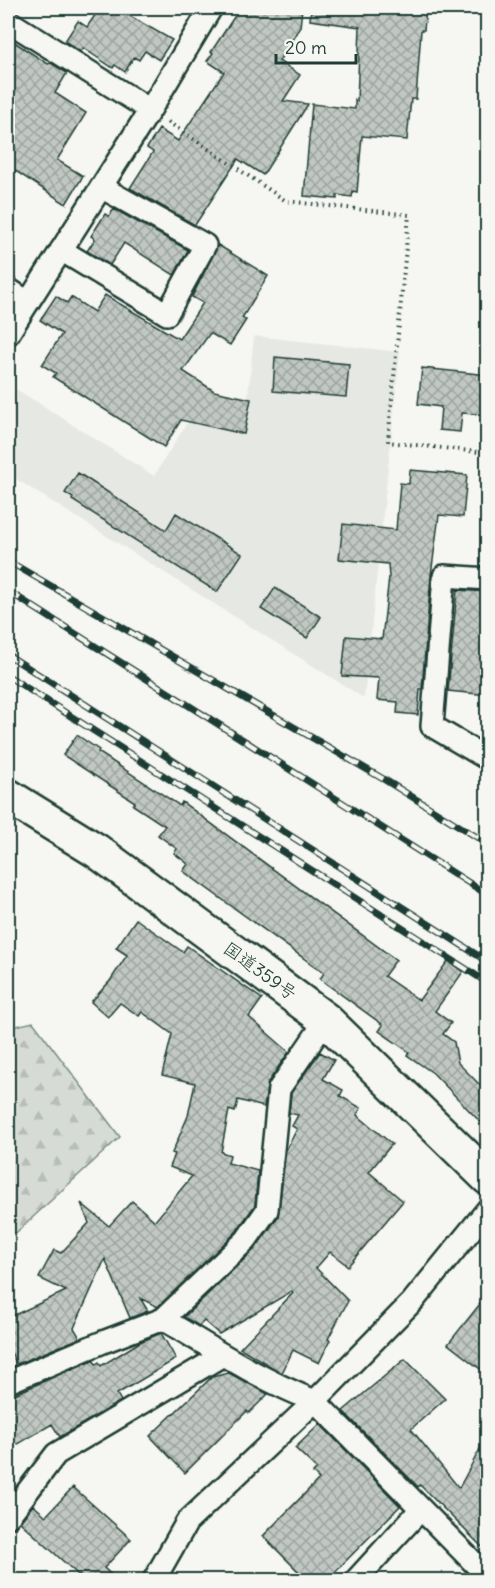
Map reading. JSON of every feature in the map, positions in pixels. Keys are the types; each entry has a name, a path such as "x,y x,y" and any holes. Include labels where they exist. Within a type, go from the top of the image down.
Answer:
{"highway":[{"name":"国道359号","path":"8,796 97,851 326,1020 488,1178"}],"street":[{"path":"8,334 150,110 211,8"},
{"path":"8,21 150,110"},
{"path":"61,249 167,314 205,245 101,187"},
{"path":"8,290 28,302"},
{"path":"488,579 444,576 432,726 488,759"},
{"path":"8,1382 163,1319 246,1240 267,1210 279,1089 326,1020"},
{"path":"154,1581 187,1522 315,1401 413,1301 488,1209"},
{"path":"163,1319 283,1389 315,1401 488,1577"},
{"path":"8,1517 56,1454 223,1355"},
{"path":"356,1581 421,1509"}],"path":[{"path":"150,110 286,201 409,215 388,442 488,453"}],"shaded area":[{"path":"254,336 400,352 364,698 8,474 8,384 154,476 207,391 248,396"}],"green space":[{"path":"33,1022 120,1137 8,1240 8,1028"}],"building":[{"path":"100,8 116,8 172,40 159,60 145,51 139,60 134,57 125,72 115,65 113,68 83,48 81,52 65,41 78,21 87,27"},
{"path":"240,8 302,8 300,27 279,61 300,75 283,101 308,104 263,175 238,159 195,225 130,188 153,152 147,148 159,129 178,141 224,72 207,61"},
{"path":"311,8 426,8 424,30 421,30 416,99 411,99 407,140 362,136 357,192 353,191 352,197 337,195 337,199 304,196 312,104 355,109 360,27 310,20"},
{"path":"8,38 48,64 51,63 67,73 55,93 86,113 57,160 83,176 66,204 8,166"},
{"path":"114,209 188,250 174,275 124,243 110,265 87,251 95,239 91,236 105,214 109,216"},
{"path":"218,245 268,276 242,318 246,320 230,345 210,333 183,371 214,391 251,399 244,434 181,420 164,447 53,377 56,373 42,365 62,334 40,320 56,296 67,303 71,297 94,312 105,295 179,339 203,303 192,297"},
{"path":"275,357 349,364 346,397 273,391"},
{"path":"422,368 488,375 488,415 462,413 460,432 439,430 441,407 418,404"},
{"path":"410,470 467,475 463,517 439,515 418,715 397,713 398,702 377,700 379,678 342,676 346,636 382,639 389,577 388,564 339,559 343,524 396,530 400,483 409,484"},
{"path":"78,473 166,530 176,513 242,554 217,592 72,500 73,498 65,493"},
{"path":"275,588 321,617 307,638 261,609"},
{"path":"457,590 488,592 488,695 448,691"},
{"path":"77,735 99,750 98,752 180,806 182,802 396,960 384,976 419,1000 448,961 463,972 435,1011 451,1023 443,1034 454,1042 458,1063 488,1093 488,1130 433,1073 407,1055 409,1052 379,1031 383,1025 320,979 324,973 183,871 188,864 174,853 177,849 158,835 165,826 133,805 135,802 63,755"},
{"path":"136,919 183,952 187,946 262,999 249,1017 289,1052 268,1082 264,1107 238,1100 235,1112 229,1110 221,1152 230,1155 228,1163 258,1171 255,1205 236,1232 158,1307 140,1298 148,1311 130,1318 105,1259 74,1328 80,1338 17,1364 8,1347 8,1318 66,1291 39,1278 54,1250 61,1253 89,1223 81,1203 109,1226 132,1201 155,1221 192,1176 170,1167 175,1154 172,1153 188,1116 195,1083 162,1075 172,1034 142,1012 139,1016 120,1003 108,1017 91,1002 110,981 127,955 116,948"},
{"path":"320,1052 334,1060 323,1079 343,1090 340,1096 361,1108 357,1115 392,1144 369,1172 403,1201 348,1266 330,1252 316,1268 348,1301 328,1339 330,1340 319,1363 293,1350 282,1373 240,1348 293,1293 292,1291 219,1334 204,1321 199,1326 184,1317 255,1249 278,1217 286,1150 297,1129 292,1126 298,1115 289,1113 291,1093"},
{"path":"488,1294 488,1375 448,1344"},
{"path":"161,1333 176,1359 117,1394 121,1401 60,1437 52,1424 8,1450 8,1397 93,1360 96,1364 99,1362 101,1366 140,1342"},
{"path":"405,1359 445,1399 411,1429 459,1488 488,1434 488,1553 420,1485 418,1487 343,1411"},
{"path":"229,1373 268,1394 249,1413 247,1411 185,1473 150,1436 212,1377"},
{"path":"320,1424 400,1506 326,1581 308,1581 263,1536 319,1479 313,1473 317,1469 295,1448"},
{"path":"73,1487 131,1539 104,1568 118,1581 85,1581 20,1522 33,1505 46,1516"}],"railway":[{"path":"8,561 385,780 488,844"},
{"path":"8,591 488,895"},
{"path":"8,655 488,962"},
{"path":"8,676 488,983"}]}
